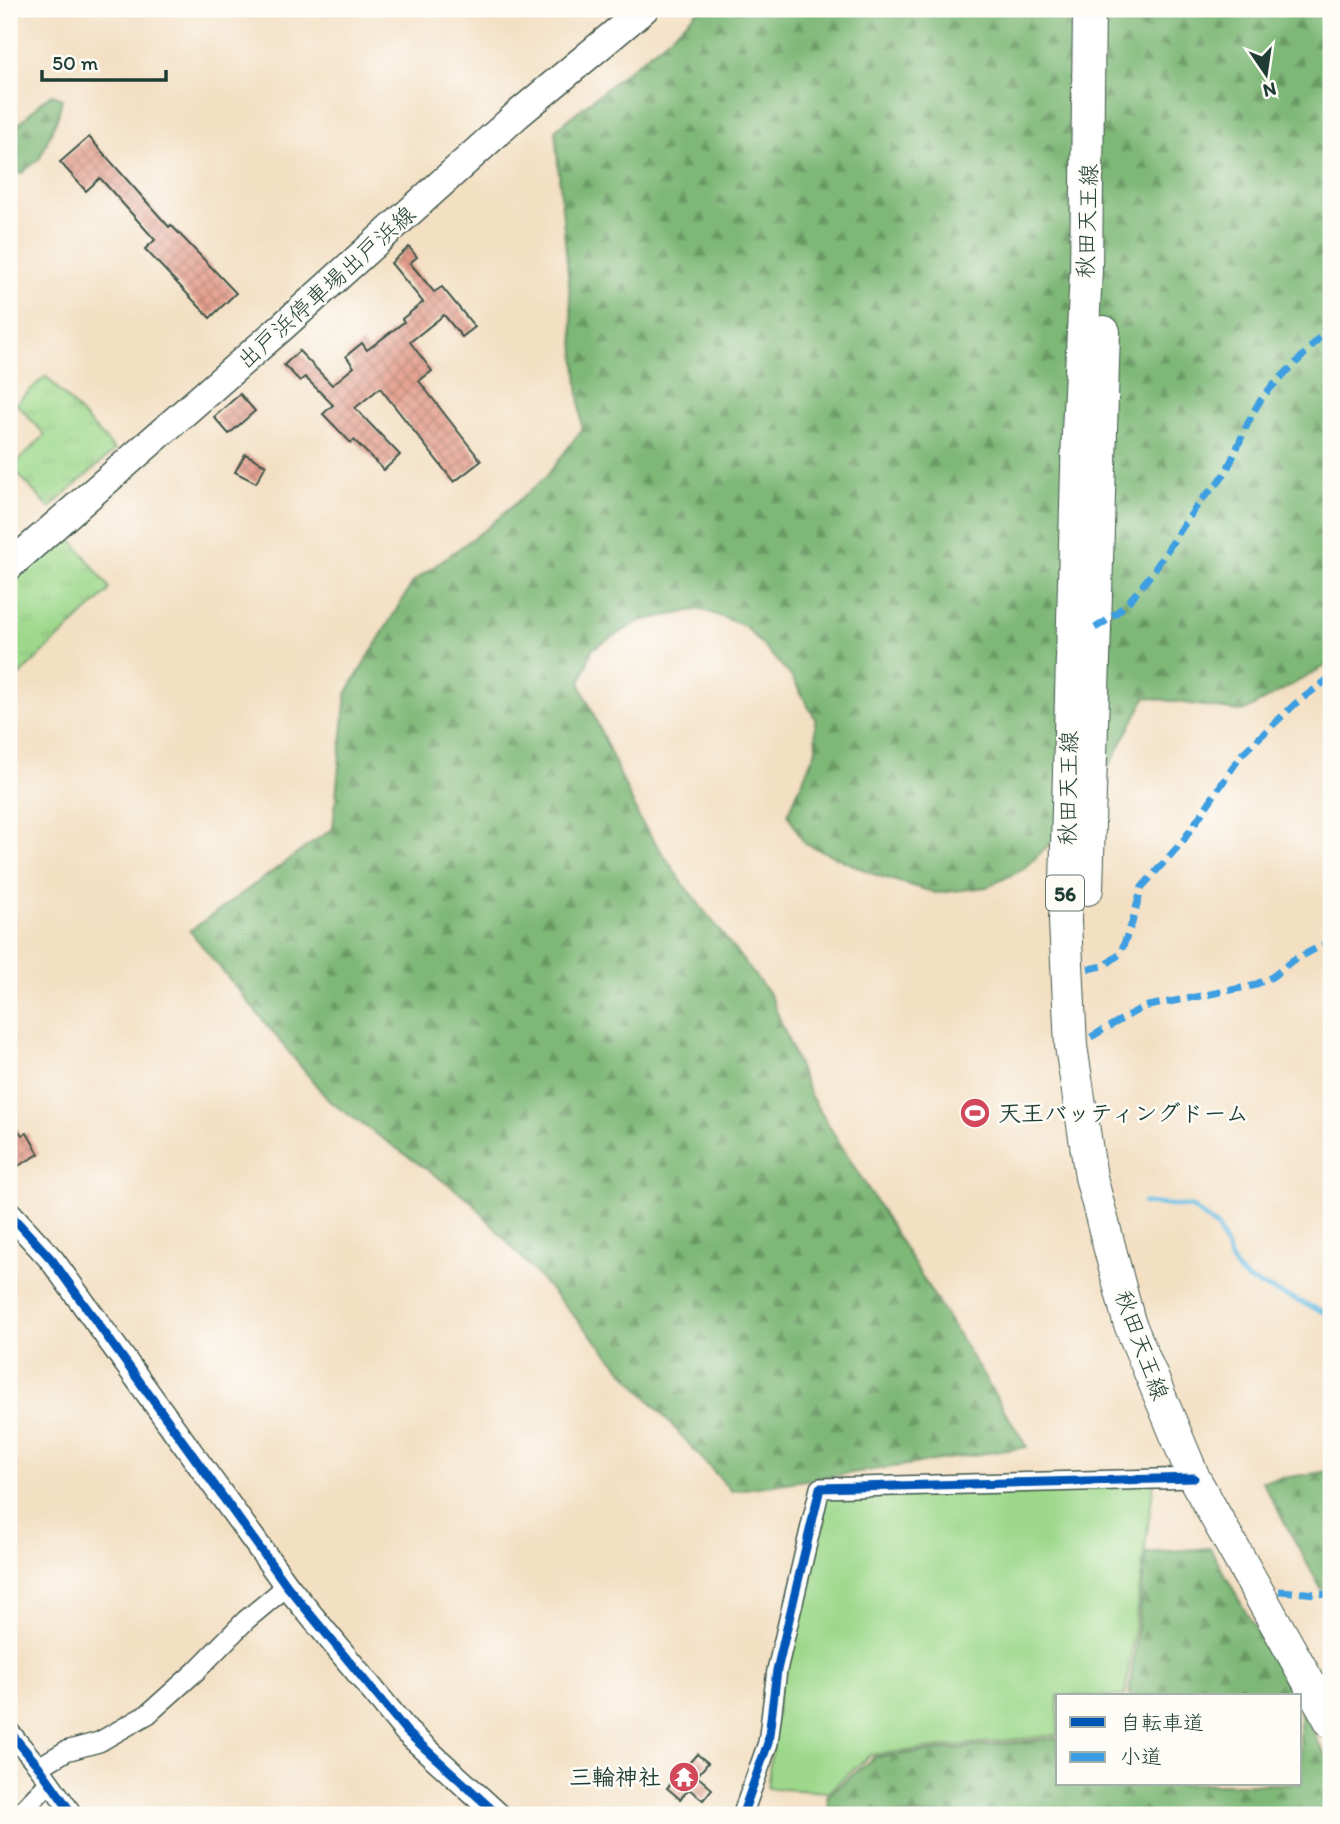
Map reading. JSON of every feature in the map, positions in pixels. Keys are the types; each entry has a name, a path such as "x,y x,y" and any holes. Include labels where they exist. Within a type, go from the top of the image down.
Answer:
{"main road":[{"name":"出戸浜停車場出戸浜線","path":"9,566 282,327 517,115 644,9"},
{"name":"秋田天王線","path":"1089,9 1086,271 1077,431 1065,908 1071,1046 1091,1177 1129,1322 1194,1478 1331,1722"},
{"name":"秋田天王線","path":"1110,9 1111,92 1086,919 1091,1041 1111,1170 1151,1316 1214,1470 1331,1682"}],"street":[{"path":"9,1213 52,1260 287,1586 407,1732 498,1815"},
{"path":"741,1815 768,1743 777,1670 820,1488 1194,1478"},
{"path":"18,1815 44,1775 66,1751 99,1742 148,1714 196,1671 246,1620 287,1586"},
{"path":"9,1731 73,1815"}],"green space":[{"path":"700,9 1331,9 1331,663 1243,712 1146,697 1087,808 1024,869 987,887 936,893 876,875 804,843 788,814 816,750 815,718 791,676 745,626 701,609 640,621 592,649 580,684 640,820 684,885 770,995 810,1095 1027,1447 731,1491 469,1199 329,1101 190,931 333,828 346,694 413,582 487,528 546,477 582,429 555,130"},
{"path":"52,94 62,99 58,116 40,158 21,174 9,171 9,134"},
{"path":"46,376 115,450 49,508 12,467 45,435 16,403"},
{"path":"61,540 73,541 109,587 108,592 13,681 9,681 9,584"},
{"path":"1331,1471 1331,1607 1262,1481"},
{"path":"1154,1482 1125,1694 1056,1694 1056,1735 870,1755 828,1792 767,1788 781,1675 824,1492"},
{"path":"1210,1548 1292,1694 1129,1694 1146,1553"},
{"path":"1302,1712 1331,1765 1331,1815 830,1815 827,1796 874,1757 1056,1738 1056,1786 1302,1786"}],"building":[{"path":"89,137 169,227 171,225 236,293 210,318 145,249 155,240 100,178 86,191 60,162"},
{"path":"409,247 417,257 410,263 434,292 442,287 475,327 462,337 444,315 410,342 432,371 419,381 481,461 454,482 380,388 355,408 400,455 384,470 354,440 351,443 323,414 333,405 305,377 300,381 284,365 299,351 332,385 354,367 346,356 362,343 367,350 404,322 402,319 423,302 391,263"},
{"path":"240,394 255,411 229,434 214,417"},
{"path":"245,454 266,465 256,483 235,472"},
{"path":"9,1118 22,1135 27,1133 39,1154 9,1171"},
{"name":"三輪神社","path":"697,1754 708,1763 697,1776 712,1789 703,1800 689,1789 680,1799 667,1788"}],"waterway":[{"path":"1144,1203 1191,1207 1218,1228 1235,1268 1248,1280 1331,1315"}],"marked path":[{"path":"1095,628 1112,617 1141,587 1188,518 1223,477 1252,414 1263,397 1313,345 1331,315"},
{"path":"1088,969 1104,966 1120,954 1142,887 1183,841 1242,754 1295,704 1331,677"},
{"path":"1091,1037 1143,1007 1252,986 1272,977 1293,960 1331,941"},
{"path":"1279,1591 1331,1595"}],"cycle path":[{"path":"9,1213 52,1260 287,1586 407,1732 498,1815"},
{"path":"741,1815 768,1743 777,1670 820,1488 1194,1478"},
{"path":"9,1731 73,1815"}],"place":[{"name":"天王バッティングドーム","path":"975,1113"},
{"name":"三輪神社","path":"684,1777"}]}
